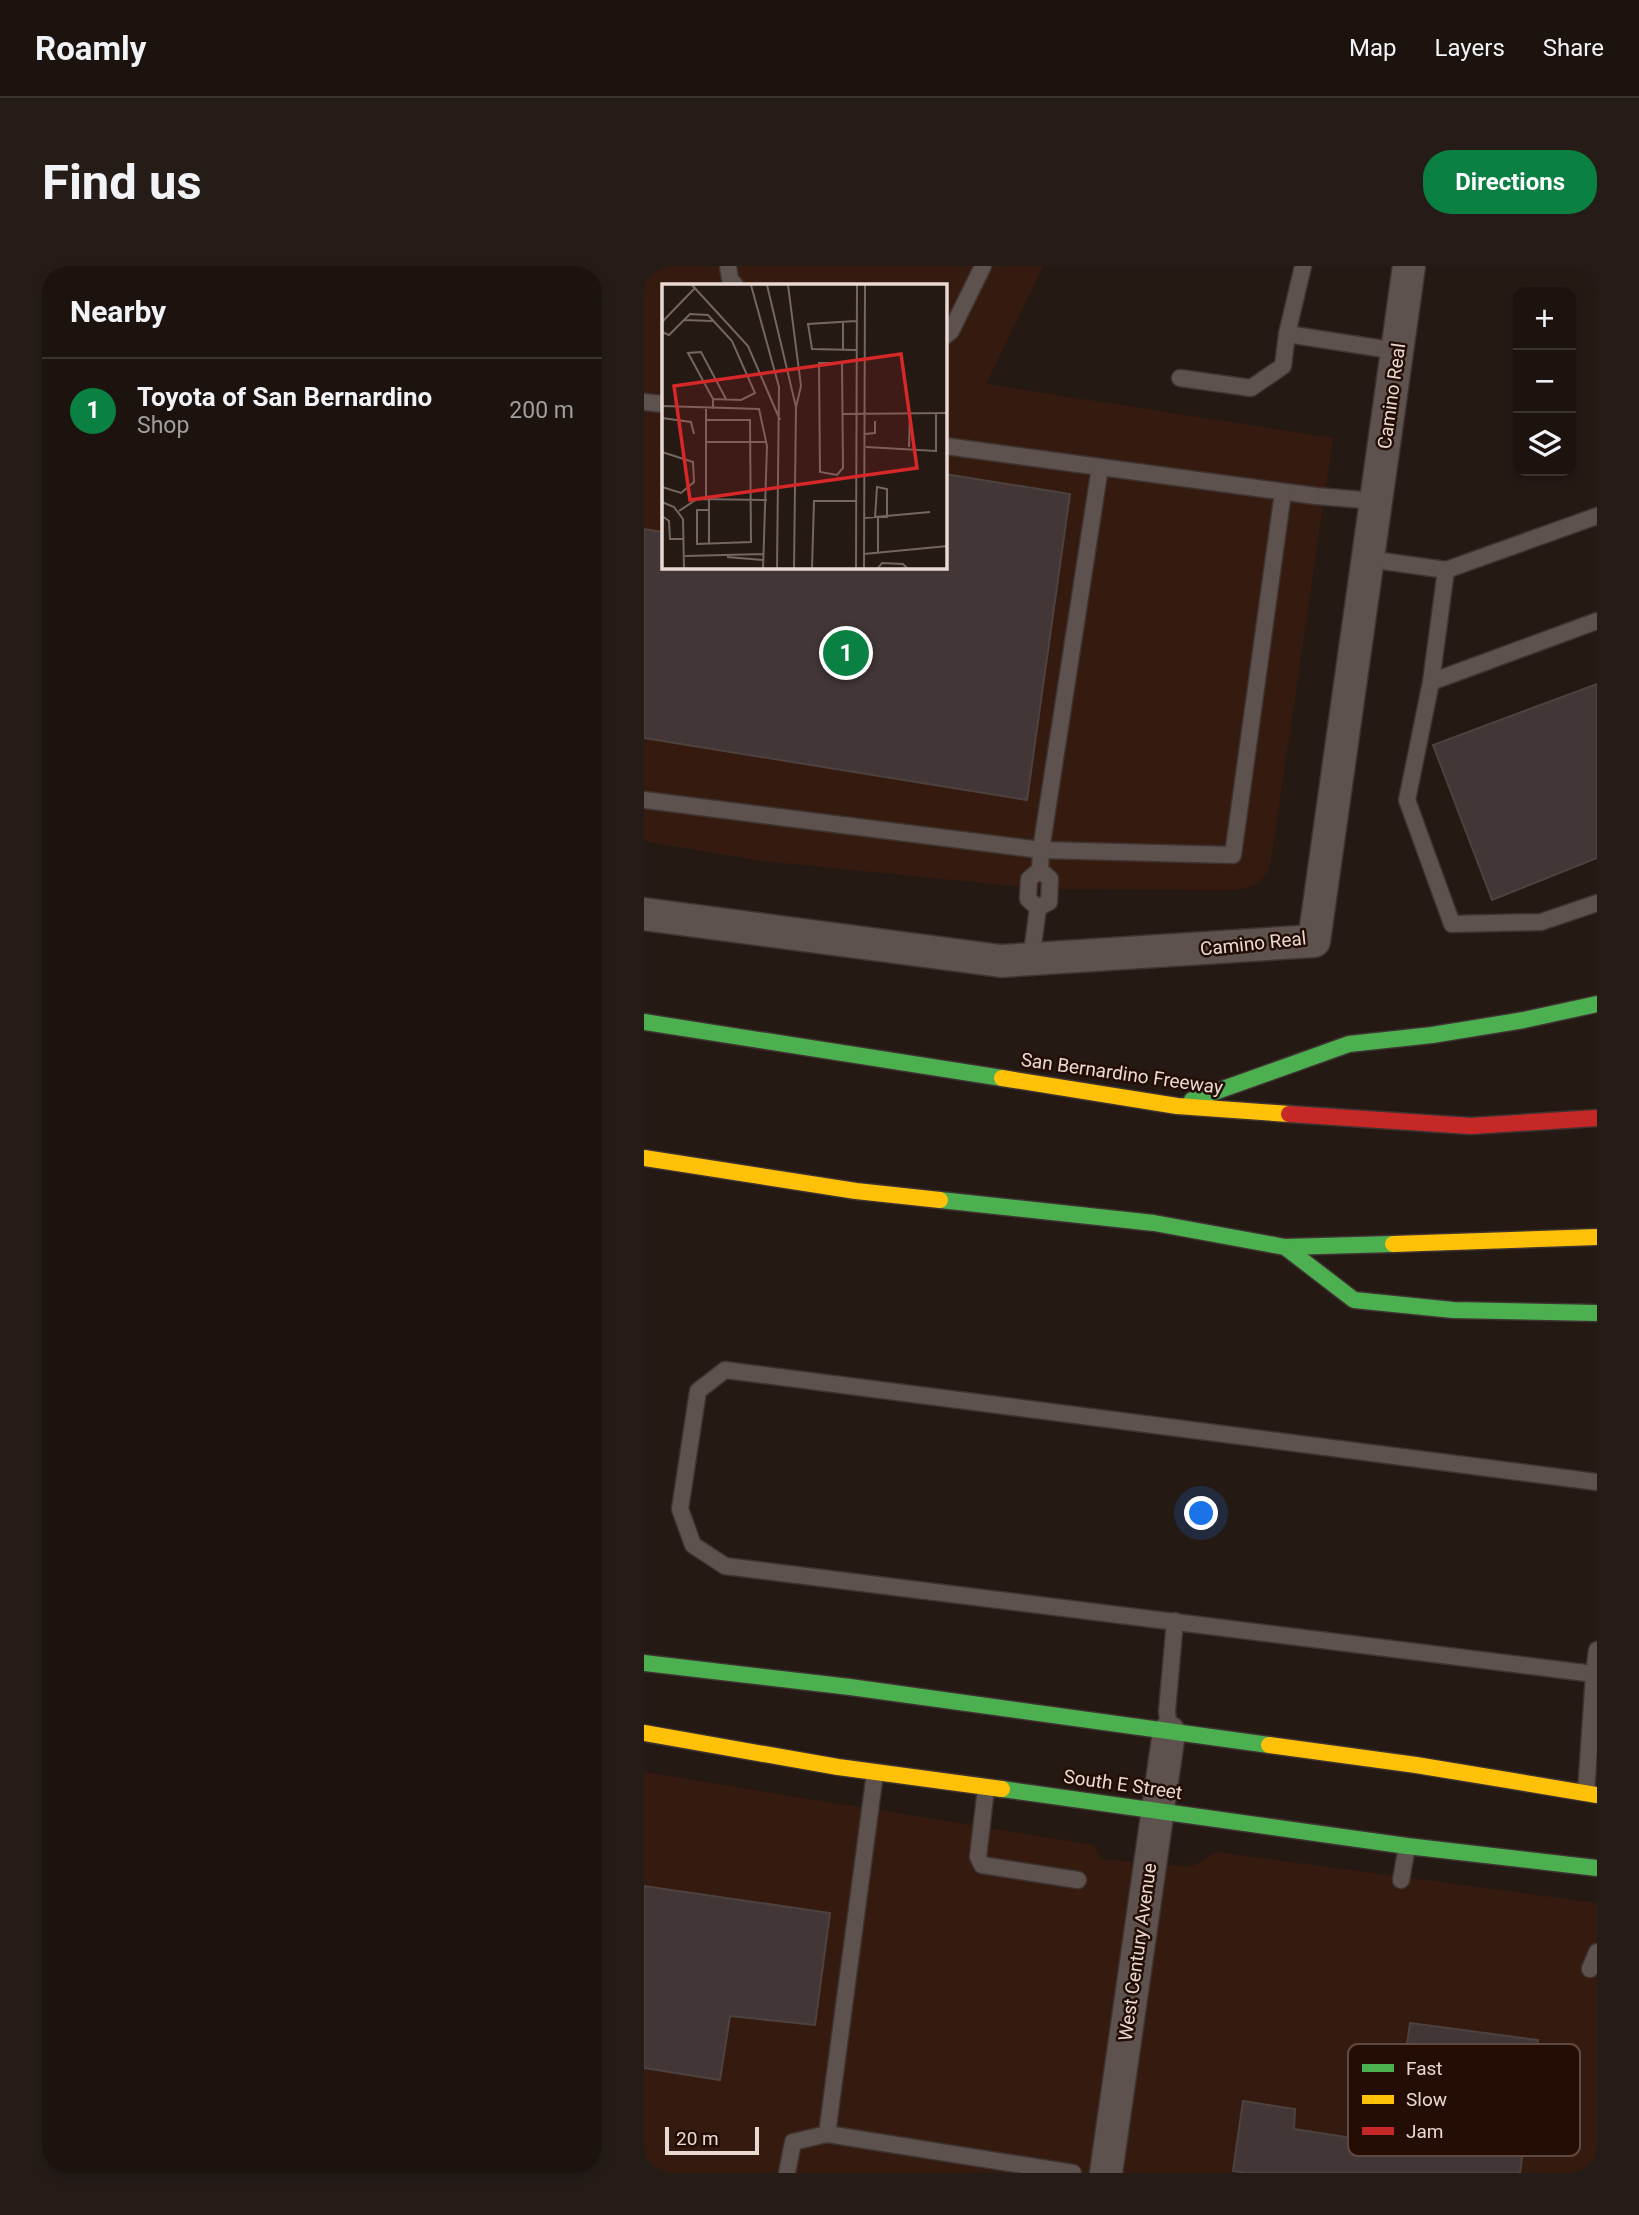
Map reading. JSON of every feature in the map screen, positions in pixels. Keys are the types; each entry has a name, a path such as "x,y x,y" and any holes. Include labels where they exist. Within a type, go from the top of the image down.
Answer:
{"main road":[{"path":"1177,1106 1349,1044 1432,1035 1524,1020 1597,1004"},
{"name":"San Bernardino Freeway","path":"644,1022 1177,1106 1471,1126 1597,1118"},
{"path":"644,1158 856,1191 1154,1223 1285,1247 1597,1237"},
{"path":"1285,1247 1354,1300 1453,1310 1597,1313"},
{"path":"644,1663 850,1687 1416,1765 1591,1794"},
{"name":"South E Street","path":"644,1733 875,1773 1407,1846 1597,1868"}],"street":[{"name":"Camino Real","path":"644,914 1001,961 1314,941 1409,266"},
{"name":"West Century Avenue","path":"1106,2173 1169,1732"}],"lane":[{"path":"727,266 734,284"},
{"path":"947,334 951,331 983,266"},
{"path":"1181,378 1251,388 1283,366 1287,334 1303,266"},
{"path":"1287,334 1397,351"},
{"path":"644,401 662,404"},
{"path":"947,446 1283,492 1376,501"},
{"path":"1031,960 1038,908 1049,902 1050,879 1040,870 1041,850 1100,467"},
{"path":"644,800 1041,850 1233,855 1283,492"},
{"path":"1368,559 1446,570 1597,516"},
{"path":"1446,570 1431,682 1407,800 1452,924 1541,922 1597,903"},
{"path":"1431,682 1597,621"},
{"path":"1594,1674 725,1566 693,1545 680,1509 698,1391 725,1370 1597,1482"},
{"path":"1169,1732 1167,1712 1175,1620"},
{"path":"1591,1794 1597,1650"},
{"path":"827,2134 875,1773"},
{"path":"986,1788 978,1857 982,1864 1078,1880"},
{"path":"1401,1880 1407,1846"},
{"path":"1590,1969 1597,1952"},
{"path":"788,2173 793,2142 827,2134 1073,2173"}],"shaded area":[{"path":"644,266 1043,266 986,384 1333,438 1272,854 1268,872 1258,883 1240,890 1044,889 763,861 644,841"},
{"path":"644,1772 1093,1845 1101,1859 1191,1867 1216,1852 1597,1903 1597,2173 644,2173"}],"building":[{"path":"947,474 1070,494 1027,800 644,738 644,529 662,532 662,569 947,569"},
{"path":"1597,684 1597,858 1492,900 1433,745"},
{"path":"644,1886 830,1913 815,2025 730,2016 720,2080 644,2068"},
{"path":"1410,2023 1538,2040 1537,2044 1407,2044"},
{"path":"1243,2101 1295,2109 1294,2129 1348,2137 1348,2156 1522,2156 1520,2173 1233,2171"}],"traffic: fast":[{"path":"1192,1100 1349,1044 1432,1035 1524,1020 1597,1004"},
{"path":"644,1022 1002,1078"},
{"path":"940,1200 1154,1223 1285,1247 1393,1244"},
{"path":"1285,1247 1354,1300 1453,1310 1597,1313"},
{"path":"644,1663 850,1687 1269,1745"},
{"path":"1002,1789 1407,1846 1597,1868"}],"traffic: slow":[{"path":"1002,1078 1177,1106 1289,1114"},
{"path":"644,1158 856,1191 940,1200"},
{"path":"1393,1244 1597,1237"},
{"path":"644,1733 838,1767 1002,1789"},
{"path":"1269,1745 1416,1765 1597,1795"}],"traffic: jam":[{"path":"1289,1114 1471,1126 1597,1118"}],"place":[{"name":"Toyota of San Bernardino","path":"846,653"}]}
